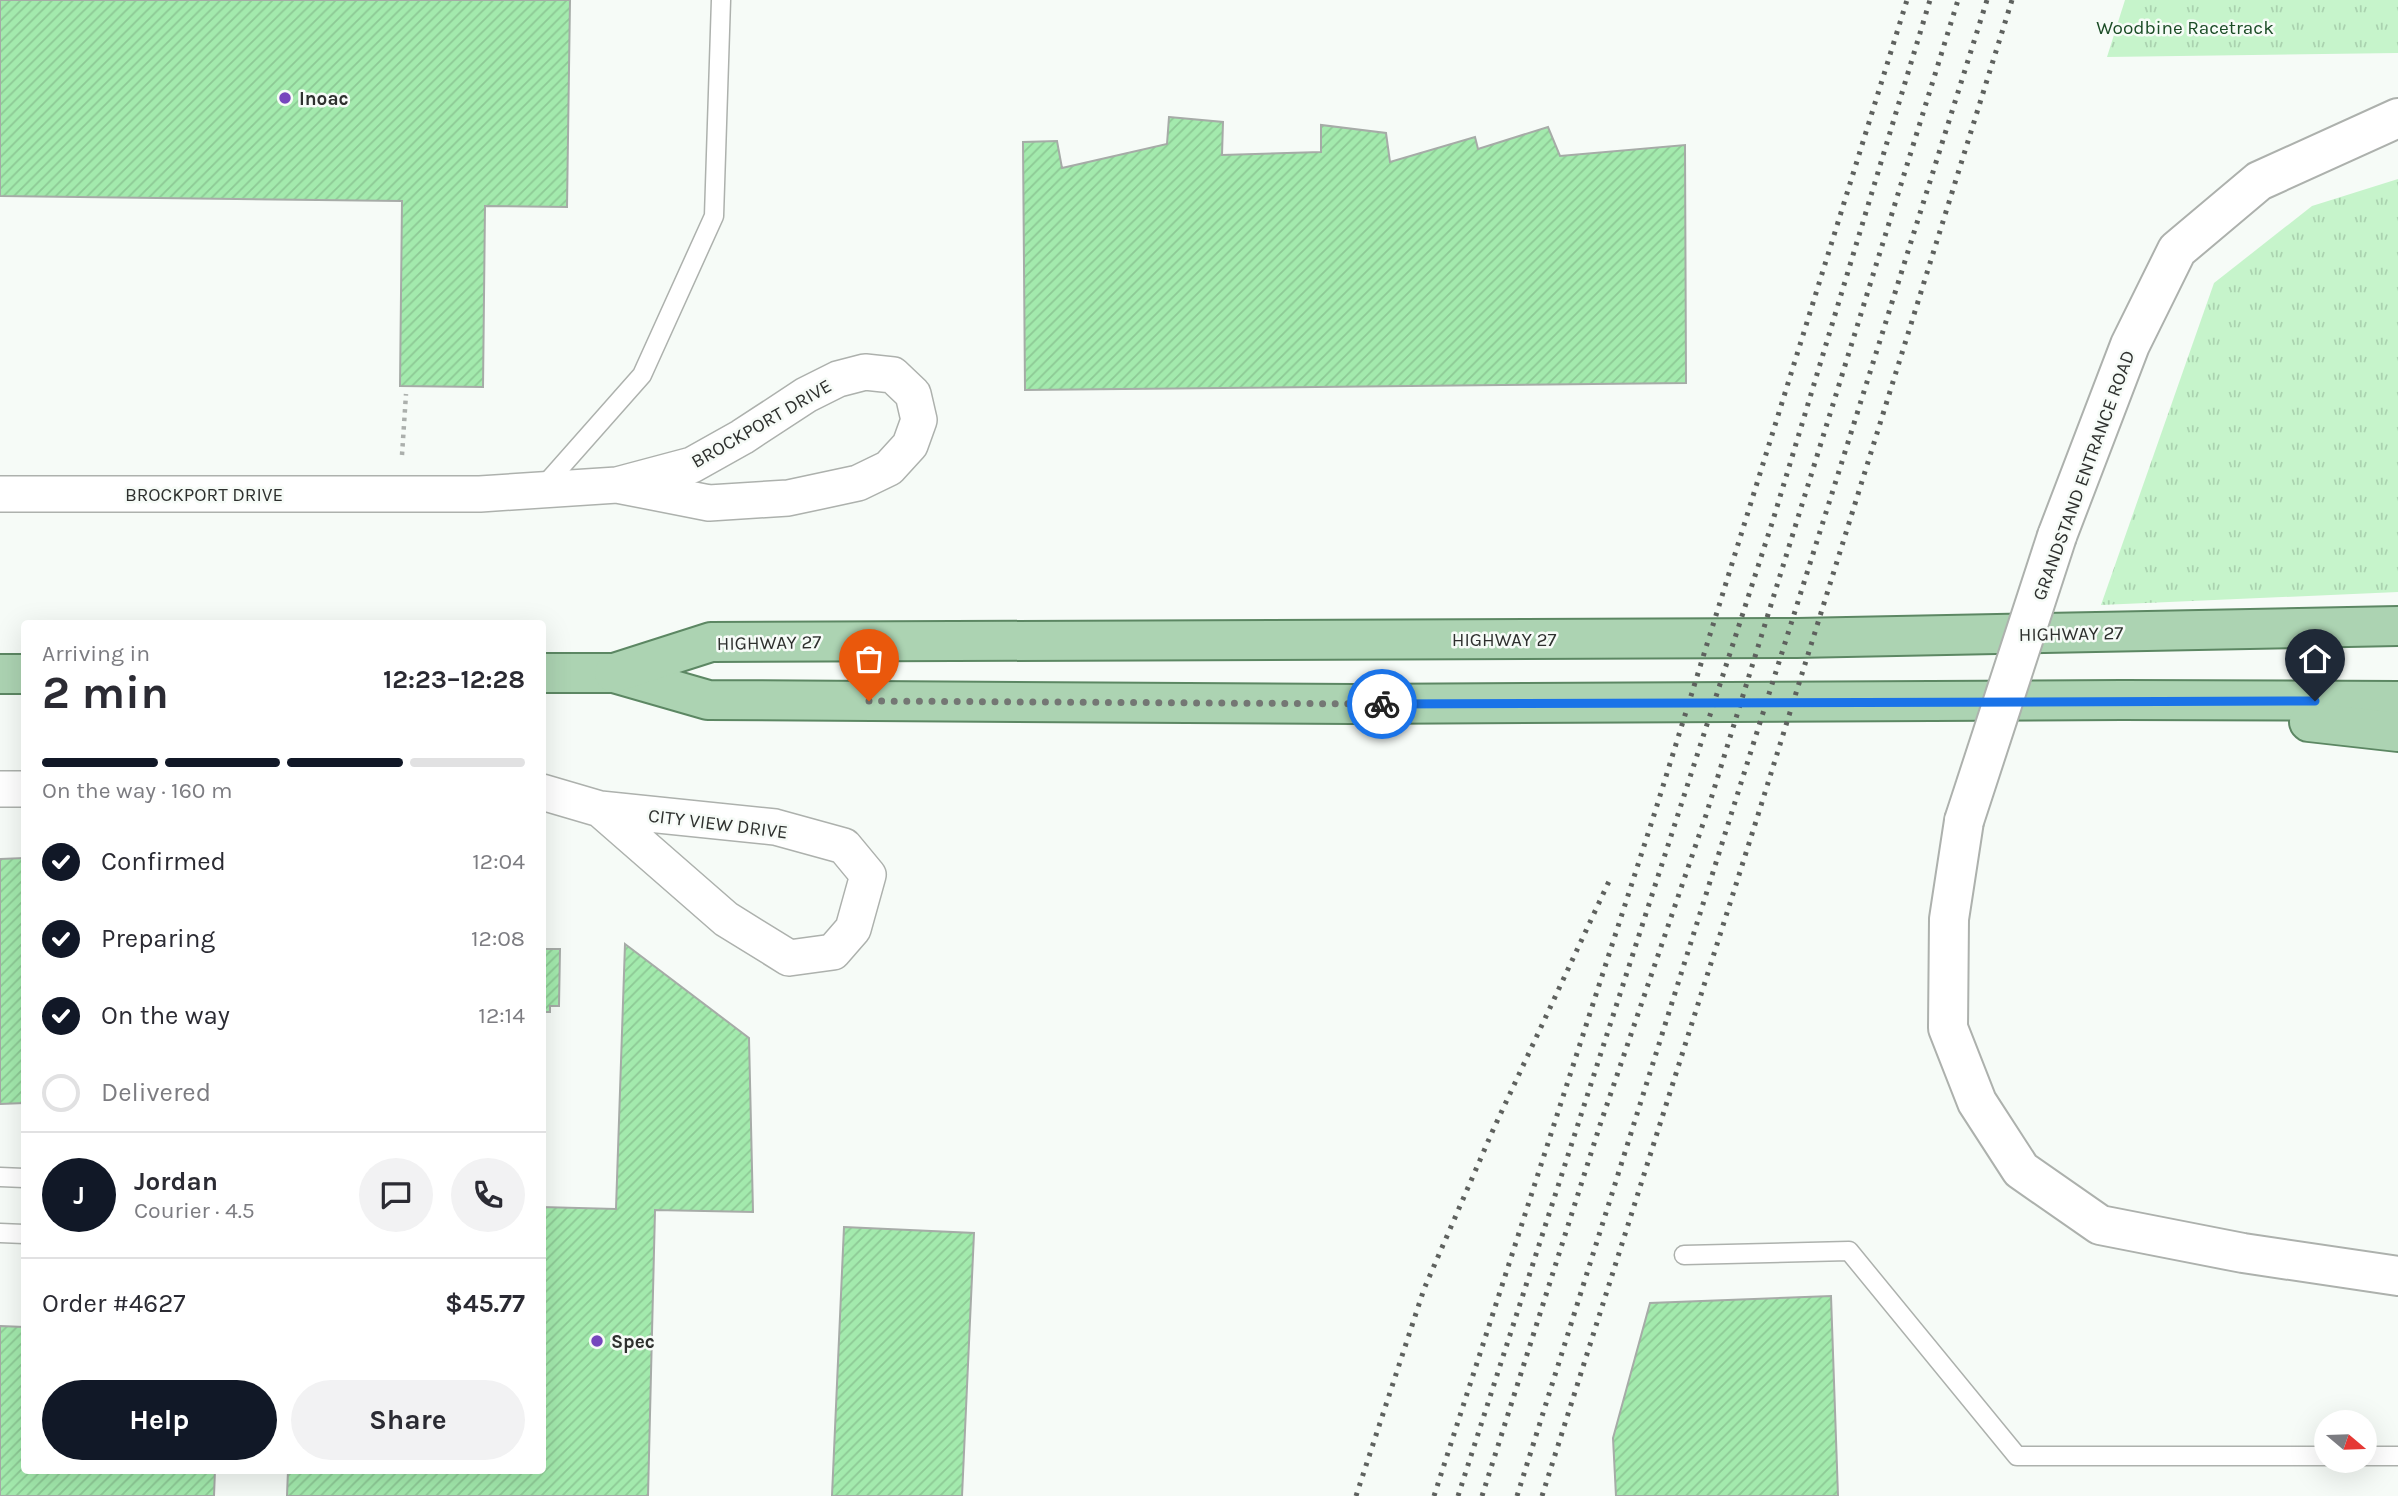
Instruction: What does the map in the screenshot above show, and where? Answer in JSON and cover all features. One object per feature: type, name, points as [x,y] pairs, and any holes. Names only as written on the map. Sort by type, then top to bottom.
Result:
[{"type":"main road","name":"HIGHWAY 27","points":[[614,673],[711,642],[1783,639],[2398,626]]},
{"type":"main road","name":"HIGHWAY 27","points":[[546,673],[614,673],[708,700],[1367,704],[2398,701]]},
{"type":"main road","points":[[0,674],[21,674]]},
{"type":"main road","points":[[2122,700],[2398,732]]},
{"type":"street","name":"GRANDSTAND ENTRANCE ROAD","points":[[2398,118],[2259,181],[2177,250],[2130,345],[2057,536],[1964,821],[1948,919],[1948,1028],[1977,1102],[2021,1170],[2100,1225],[2243,1253],[2398,1276]]},
{"type":"street","name":"BROCKPORT DRIVE","points":[[0,494],[480,494],[617,485],[692,465],[838,379],[865,372],[893,375],[913,394],[919,420],[910,445],[889,468],[858,483],[788,498],[709,503],[617,485]]},
{"type":"street","points":[[0,789],[21,789]]},
{"type":"street","name":"CITY VIEW DRIVE","points":[[546,793],[600,809],[775,827],[844,846],[868,875],[853,929],[833,952],[789,958],[726,919],[600,809]]},
{"type":"lane","points":[[541,490],[642,374],[714,216],[720,0]]},
{"type":"lane","points":[[0,1177],[21,1178]]},
{"type":"lane","points":[[0,1233],[21,1234]]},
{"type":"lane","points":[[1684,1255],[1849,1251],[2017,1456],[2314,1456]]},
{"type":"lane","points":[[2377,1456],[2398,1456]]},
{"type":"path","points":[[402,455],[406,394]]},
{"type":"green space","name":"Woodbine Racetrack","points":[[2125,0],[2398,0],[2398,53],[2107,57]]},
{"type":"green space","points":[[2398,179],[2398,592],[2101,605],[2214,283],[2312,206]]},
{"type":"building","name":"Inoac","points":[[0,0],[570,0],[567,207],[485,206],[483,387],[400,386],[402,201],[0,196]]},
{"type":"building","points":[[1169,117],[1223,122],[1222,155],[1321,152],[1321,125],[1386,133],[1390,162],[1475,137],[1478,149],[1548,127],[1560,156],[1685,145],[1686,383],[1025,390],[1023,142],[1057,141],[1062,168],[1167,144]]},
{"type":"building","points":[[21,858],[21,1103],[0,1104],[0,859]]},
{"type":"building","name":"Spec","points":[[625,944],[749,1038],[753,1212],[655,1210],[648,1496],[287,1496],[288,1474],[546,1474],[546,1207],[616,1209]]},
{"type":"building","points":[[546,949],[560,949],[559,1006],[550,1006],[550,1012],[546,1012]]},
{"type":"building","points":[[844,1227],[974,1233],[962,1496],[832,1496]]},
{"type":"building","points":[[1831,1296],[1838,1496],[1616,1496],[1613,1438],[1650,1303]]},
{"type":"building","points":[[0,1326],[21,1327],[21,1474],[215,1474],[214,1496],[0,1496]]},
{"type":"railway","points":[[1434,1496],[1654,815],[1907,0]]},
{"type":"railway","points":[[1458,1496],[1773,520],[1930,0]]},
{"type":"railway","points":[[1482,1496],[1600,1125],[1706,815],[1958,0]]},
{"type":"railway","points":[[1517,1496],[1987,0]]},
{"type":"railway","points":[[1542,1496],[2012,0]]},
{"type":"railway","points":[[1356,1496],[1424,1289],[1493,1130],[1611,877]]},
{"type":"way so far","points":[[869,701],[1382,704]]},
{"type":"place","name":"Inoac","points":[[285,98]]},
{"type":"place","name":"Spec","points":[[597,1341]]},
{"type":"route","points":[[1382,704],[2315,701]]}]
